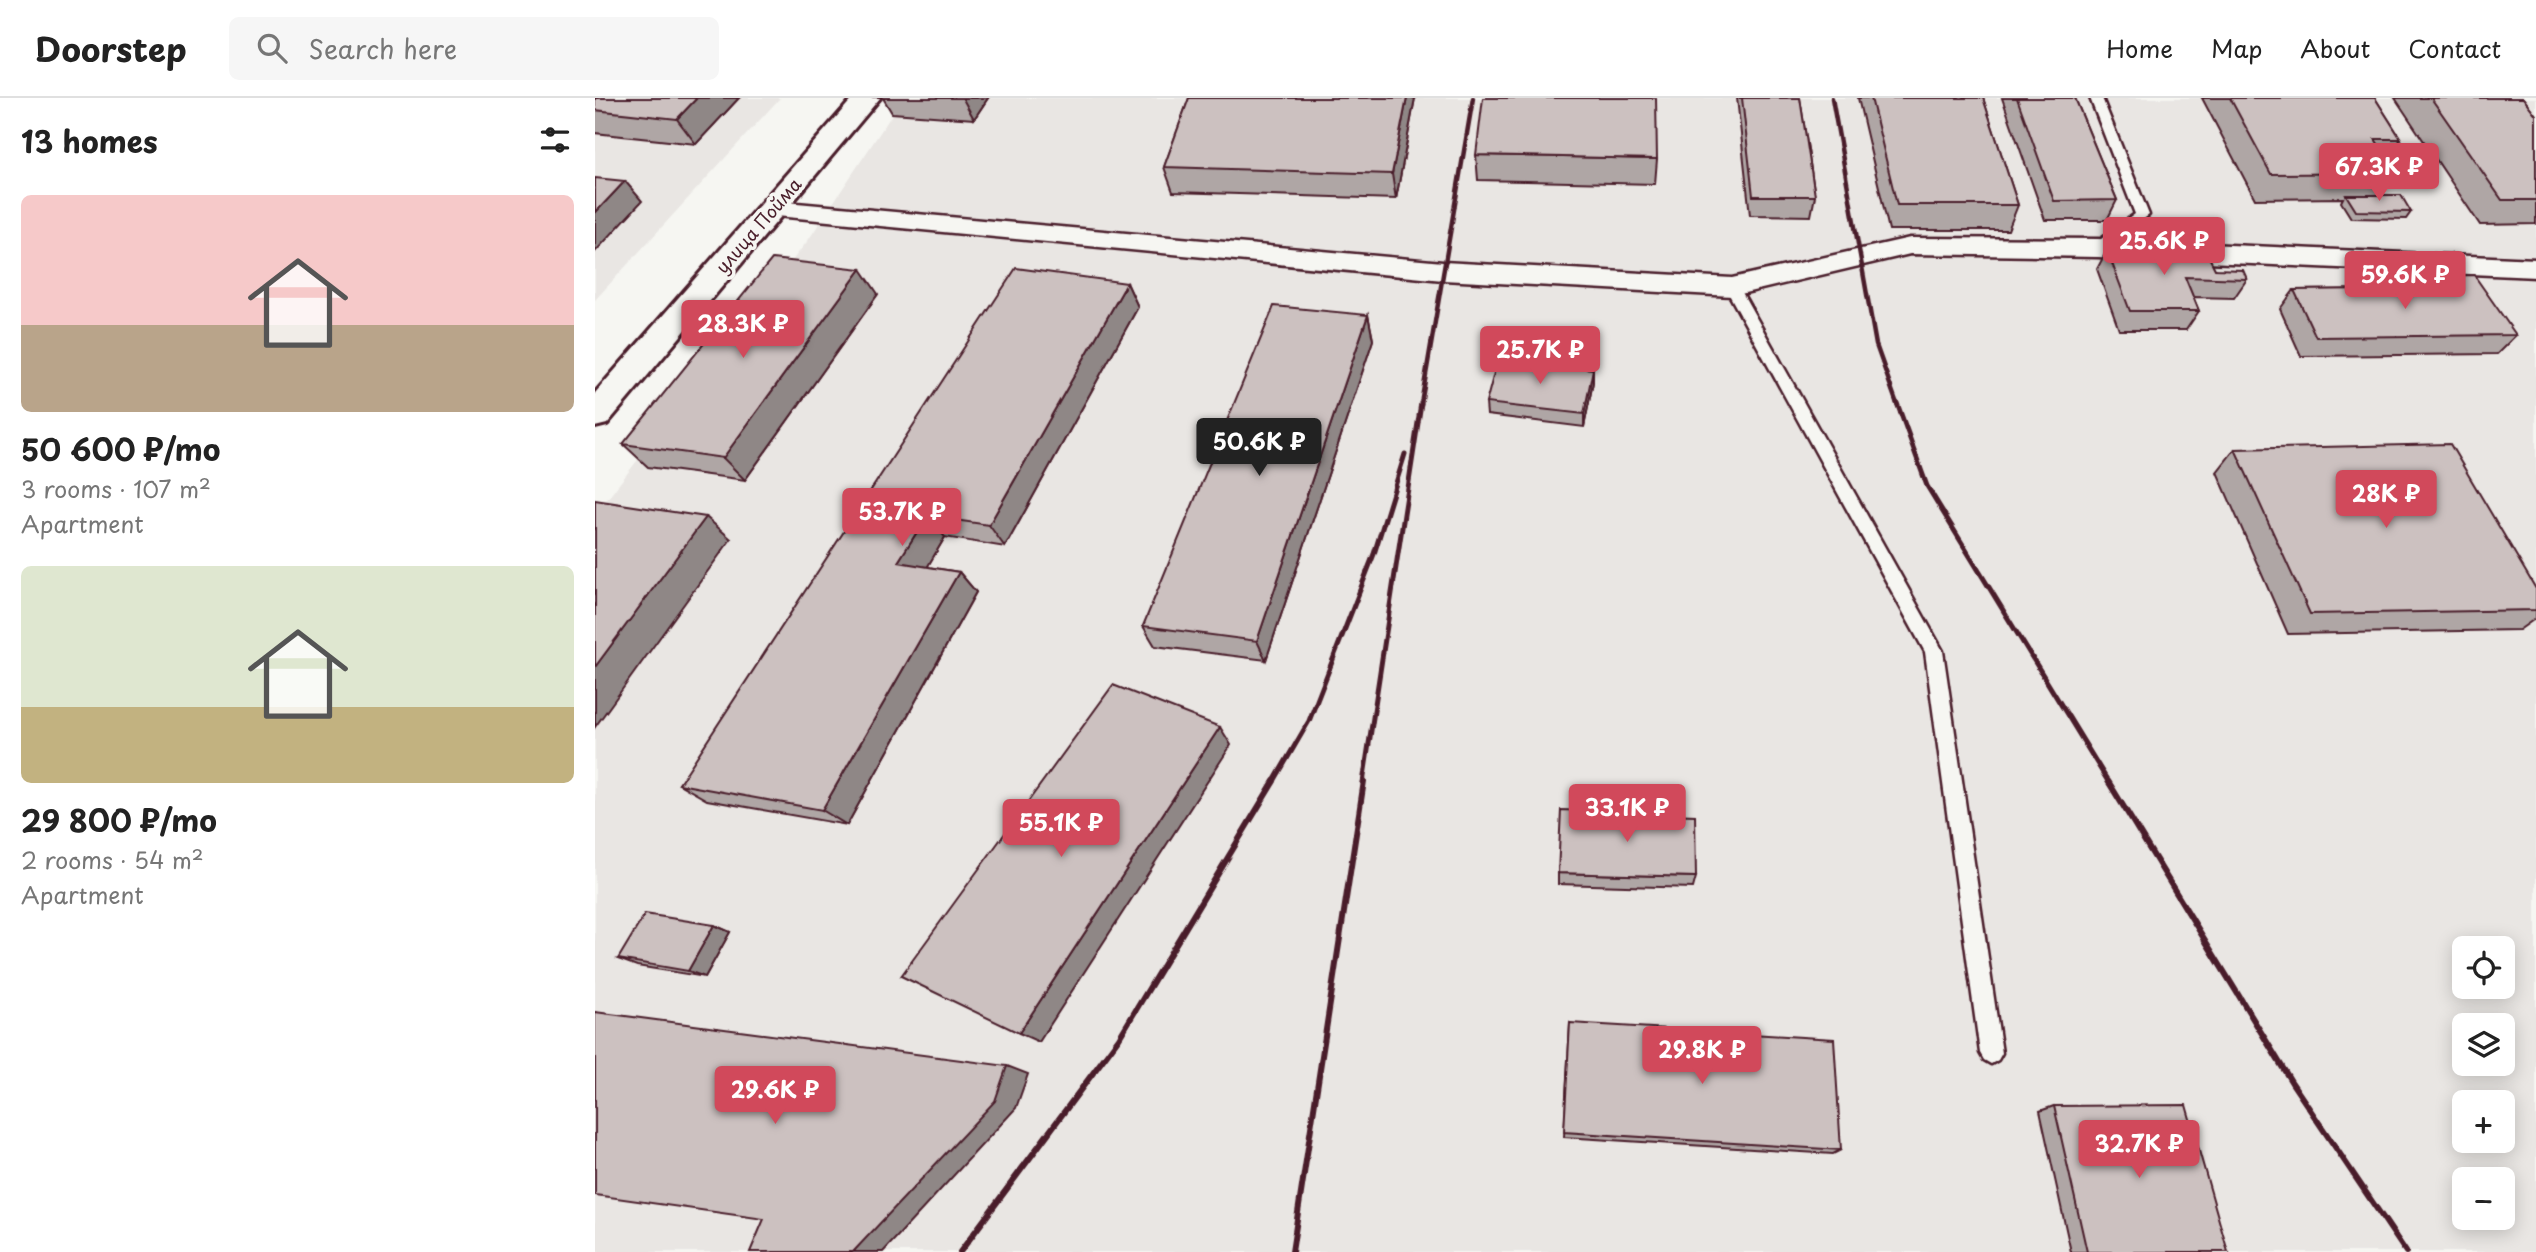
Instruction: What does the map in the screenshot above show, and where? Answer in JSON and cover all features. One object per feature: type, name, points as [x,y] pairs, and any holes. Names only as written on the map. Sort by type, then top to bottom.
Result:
[{"type":"main road","name":"улица Пойма","points":[[595,415],[775,209],[867,98]]},
{"type":"street","points":[[775,209],[1443,271],[1732,287],[1910,246],[2098,248],[2536,268]]},
{"type":"lane","points":[[2096,98],[2142,215],[2098,248]]},
{"type":"lane","points":[[1732,287],[1934,650],[1991,1053]]},
{"type":"shaded area","points":[[595,98],[780,98],[595,300]]},
{"type":"shaded area","points":[[903,98],[2536,98],[2536,1252],[595,1252],[595,515],[809,239]]},
{"type":"building","points":[[595,98],[697,98],[677,119],[595,110]]},
{"type":"building","points":[[1189,98],[1407,98],[1392,174],[1164,167]]},
{"type":"building","points":[[1483,98],[1656,98],[1657,159],[1476,155]]},
{"type":"building","points":[[1742,98],[1800,98],[1815,196],[1753,196]]},
{"type":"building","points":[[1871,98],[1983,98],[2018,205],[1897,205]]},
{"type":"building","points":[[2017,98],[2075,98],[2117,200],[2054,201]]},
{"type":"building","points":[[2230,98],[2375,98],[2401,139],[2375,139],[2397,173],[2271,174]]},
{"type":"building","points":[[2431,98],[2523,98],[2536,115],[2536,200],[2502,200]]},
{"type":"building","points":[[595,178],[625,181],[595,213]]},
{"type":"building","points":[[2346,195],[2401,195],[2411,212],[2356,211]]},
{"type":"building","points":[[2205,249],[2215,269],[2243,270],[2247,279],[2185,277],[2199,311],[2130,311],[2107,250]]},
{"type":"building","points":[[772,259],[861,269],[723,458],[623,444]]},
{"type":"building","points":[[1016,268],[1127,283],[989,525],[927,516],[898,562],[959,572],[822,810],[679,784]]},
{"type":"building","points":[[2474,275],[2516,335],[2316,337],[2294,290],[2446,288],[2438,276]]},
{"type":"building","points":[[1274,306],[1368,315],[1257,641],[1143,626]]},
{"type":"building","points":[[1498,358],[1593,369],[1584,414],[1486,403]]},
{"type":"building","points":[[2450,444],[2536,589],[2536,610],[2310,614],[2235,449]]},
{"type":"building","points":[[595,500],[706,517],[595,667]]},
{"type":"building","points":[[1113,685],[1220,727],[1019,1033],[901,976]]},
{"type":"building","points":[[1561,810],[1695,815],[1696,877],[1558,873]]},
{"type":"building","points":[[645,914],[714,925],[688,971],[618,959]]},
{"type":"building","points":[[595,1012],[1007,1066],[995,1101],[853,1252],[750,1252],[764,1219],[595,1195]]},
{"type":"building","points":[[1570,1023],[1834,1039],[1841,1150],[1564,1132]]},
{"type":"building","points":[[2186,1105],[2228,1252],[2087,1252],[2054,1106]]},
{"type":"railway","points":[[1421,404],[1473,98]]},
{"type":"railway","points":[[1832,98],[1876,345],[1897,404]]},
{"type":"railway","points":[[1363,783],[1421,403]]},
{"type":"railway","points":[[1897,403],[1927,486],[2109,783]]},
{"type":"railway","points":[[1273,783],[1309,721],[1374,554],[1405,454]]},
{"type":"railway","points":[[960,1252],[1119,1038],[1274,781]]},
{"type":"railway","points":[[1292,1252],[1364,781]]},
{"type":"railway","points":[[2108,781],[2292,1083],[2406,1252]]}]
